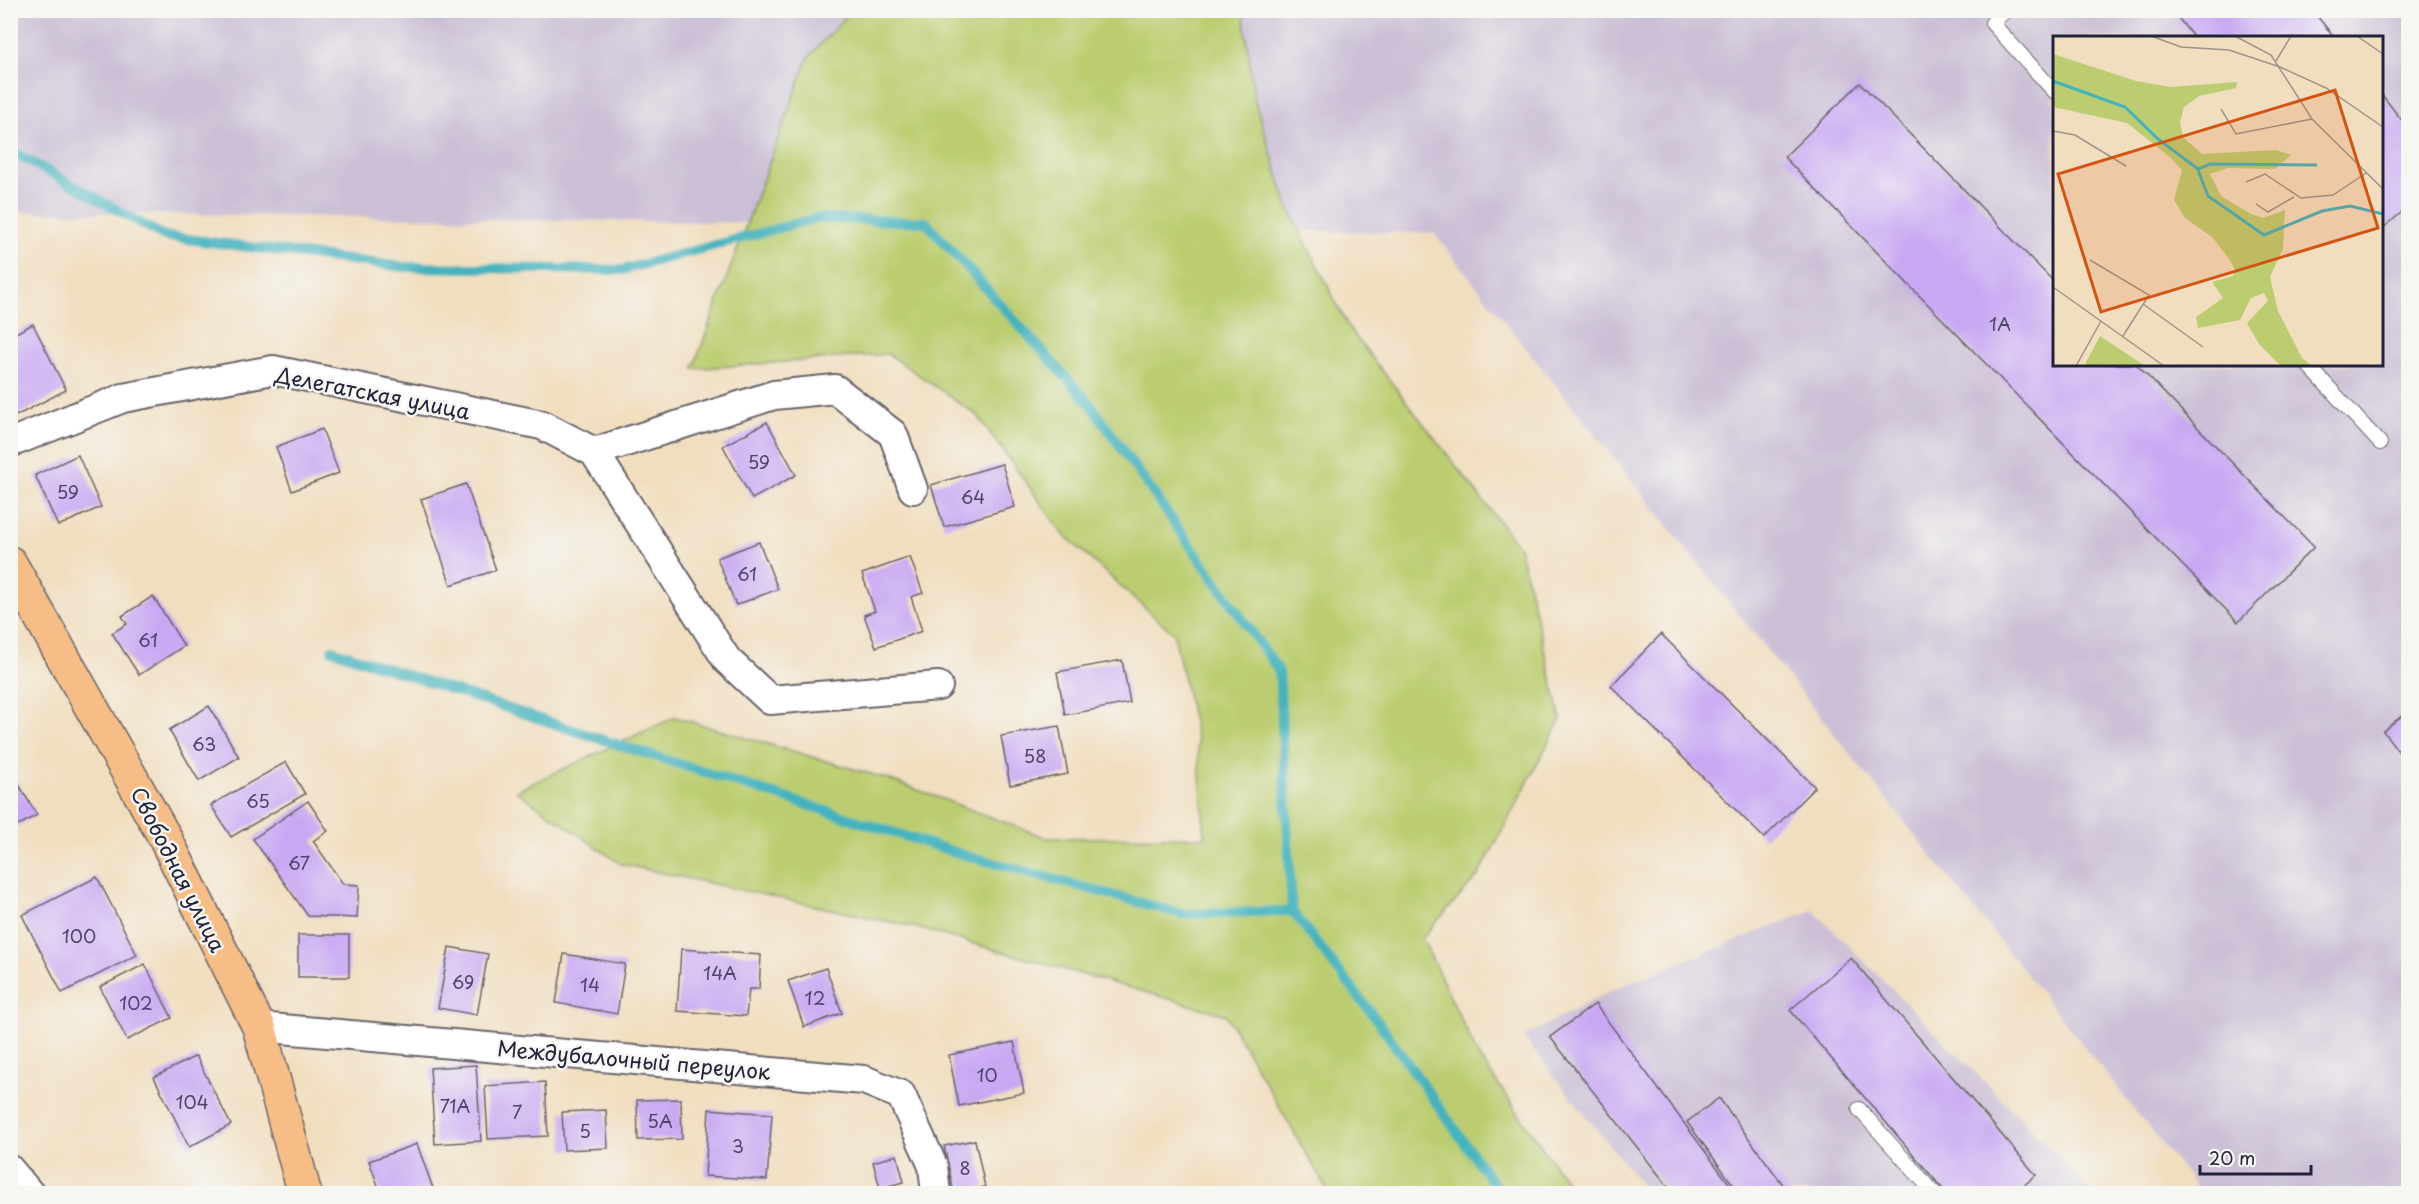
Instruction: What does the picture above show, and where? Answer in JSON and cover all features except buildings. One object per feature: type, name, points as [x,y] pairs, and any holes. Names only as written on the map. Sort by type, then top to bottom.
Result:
[{"type":"main road","name":"Свободная улица","points":[[10,563],[164,836],[259,1027],[305,1194]]},
{"type":"street","name":"Делегатская улица","points":[[10,443],[123,398],[273,370],[542,425],[594,452],[727,660],[770,700],[938,686]]},
{"type":"street","points":[[594,452],[774,395],[835,389],[893,434],[913,489]]},
{"type":"street","name":"Междубалочный переулок","points":[[259,1027],[864,1080],[901,1095],[933,1166],[936,1194]]},
{"type":"street","points":[[10,1170],[30,1194]]},
{"type":"lane","points":[[2006,10],[1992,23],[2053,89]]},
{"type":"lane","points":[[2309,366],[2380,443]]},
{"type":"lane","points":[[1859,1109],[1935,1194]]},
{"type":"shaded area","points":[[11,11],[2408,11],[2408,1193],[2201,1193],[1434,233],[11,212]]},
{"type":"shaded area","points":[[1813,910],[2064,1162],[2091,1193],[1648,1193],[1523,1037],[1614,989]]},
{"type":"green space","points":[[852,10],[1243,11],[1255,102],[1288,207],[1349,328],[1519,547],[1561,719],[1478,876],[1422,938],[1479,1057],[1574,1193],[1329,1193],[1226,1015],[914,927],[621,864],[516,791],[675,717],[888,779],[1047,838],[1205,837],[1197,740],[1174,634],[1063,534],[978,416],[888,354],[693,369],[808,58]]},
{"type":"waterway","points":[[10,150],[164,236],[403,267],[622,270],[817,218],[926,222],[1091,405],[1279,671],[1292,911]]},
{"type":"waterway","points":[[332,650],[591,736],[961,854],[1182,914],[1292,911],[1379,1023],[1501,1194]]}]
